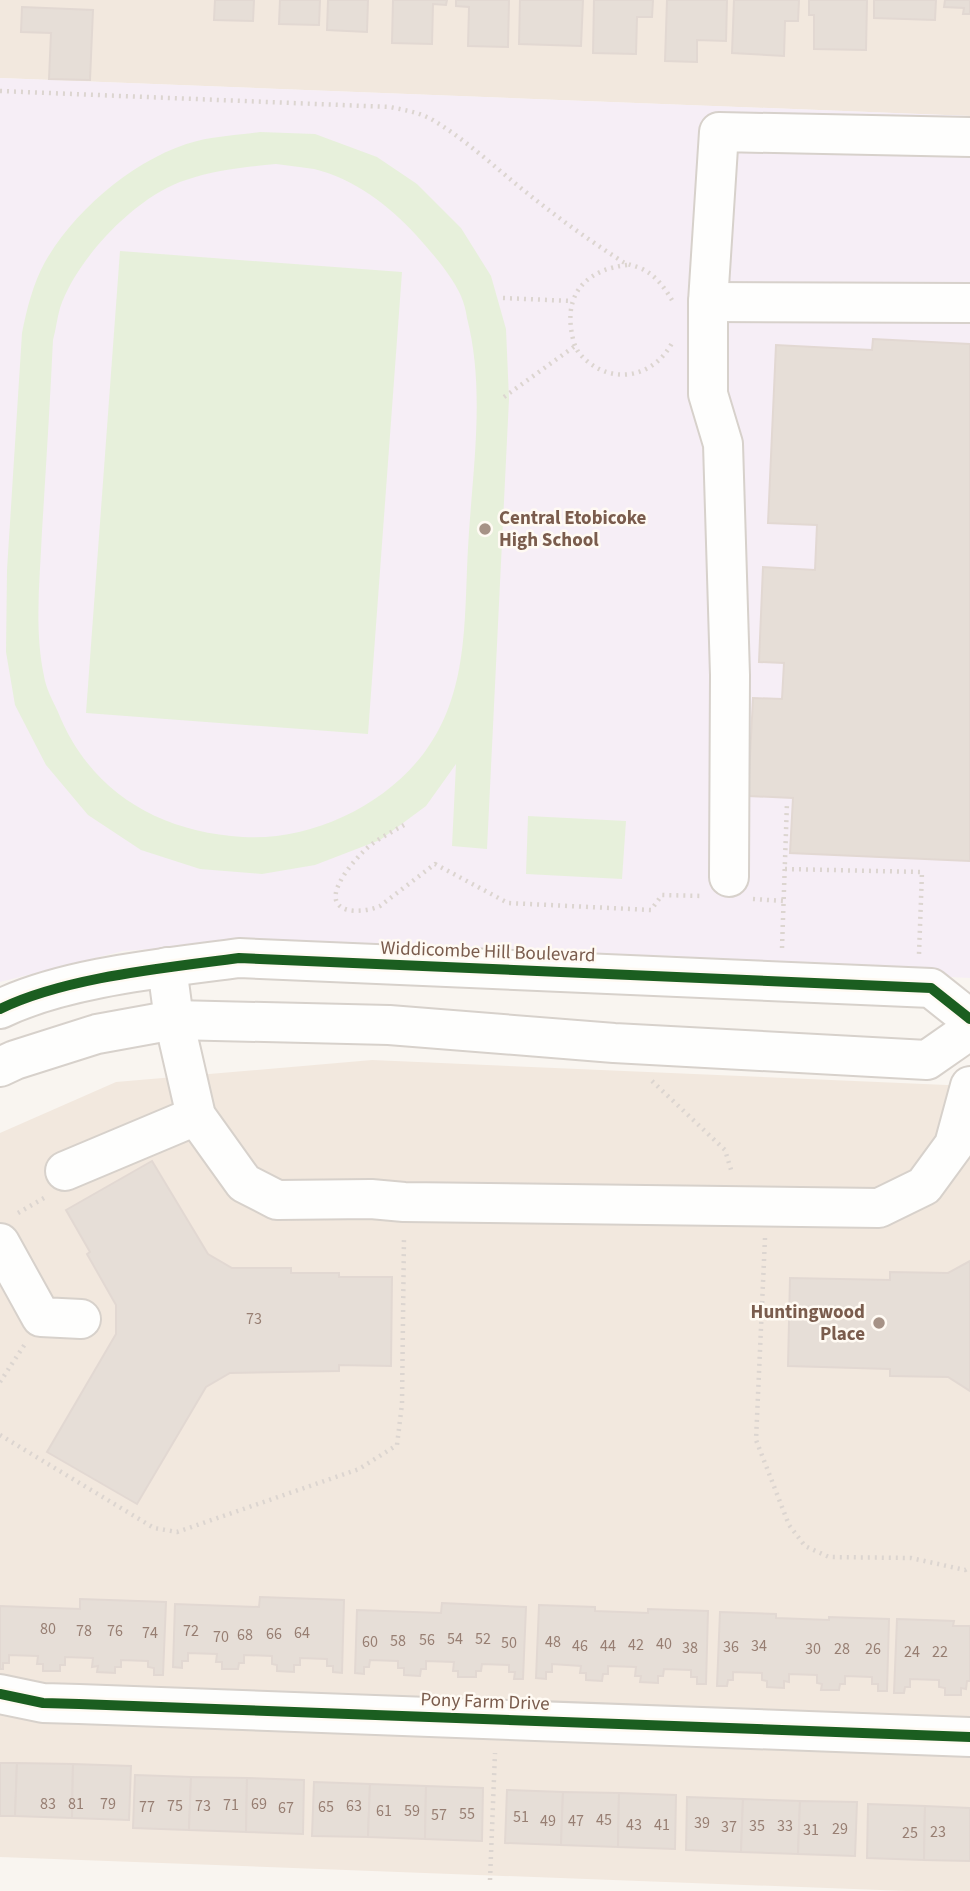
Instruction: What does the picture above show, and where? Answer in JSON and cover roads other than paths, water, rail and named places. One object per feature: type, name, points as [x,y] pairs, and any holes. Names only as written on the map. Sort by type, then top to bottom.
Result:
[{"type":"street","points":[[729,891],[730,675],[723,443],[708,394],[698,313],[719,132],[970,137]]},
{"type":"street","points":[[698,313],[970,303]]},
{"type":"street","name":"Widdicombe Hill Boulevard","points":[[0,1009],[71,986],[167,967],[239,958],[931,988],[970,1019]]},
{"type":"street","points":[[167,967],[174,1020],[196,1116],[244,1182],[277,1200],[371,1199],[404,1202],[879,1208],[924,1186],[954,1145],[970,1086]]},
{"type":"street","points":[[0,1068],[15,1060],[97,1034],[174,1020],[389,1025],[614,1044],[928,1060],[970,1030]]},
{"type":"street","points":[[56,1183],[196,1116]]},
{"type":"street","points":[[6,1230],[41,1317],[81,1319]]},
{"type":"street","name":"Pony Farm Drive","points":[[0,1694],[43,1703],[970,1737]]},
{"type":"place","name":"Central Etobicoke High School","points":[[485,529]]},
{"type":"place","name":"Huntingwood Place","points":[[879,1323]]}]
